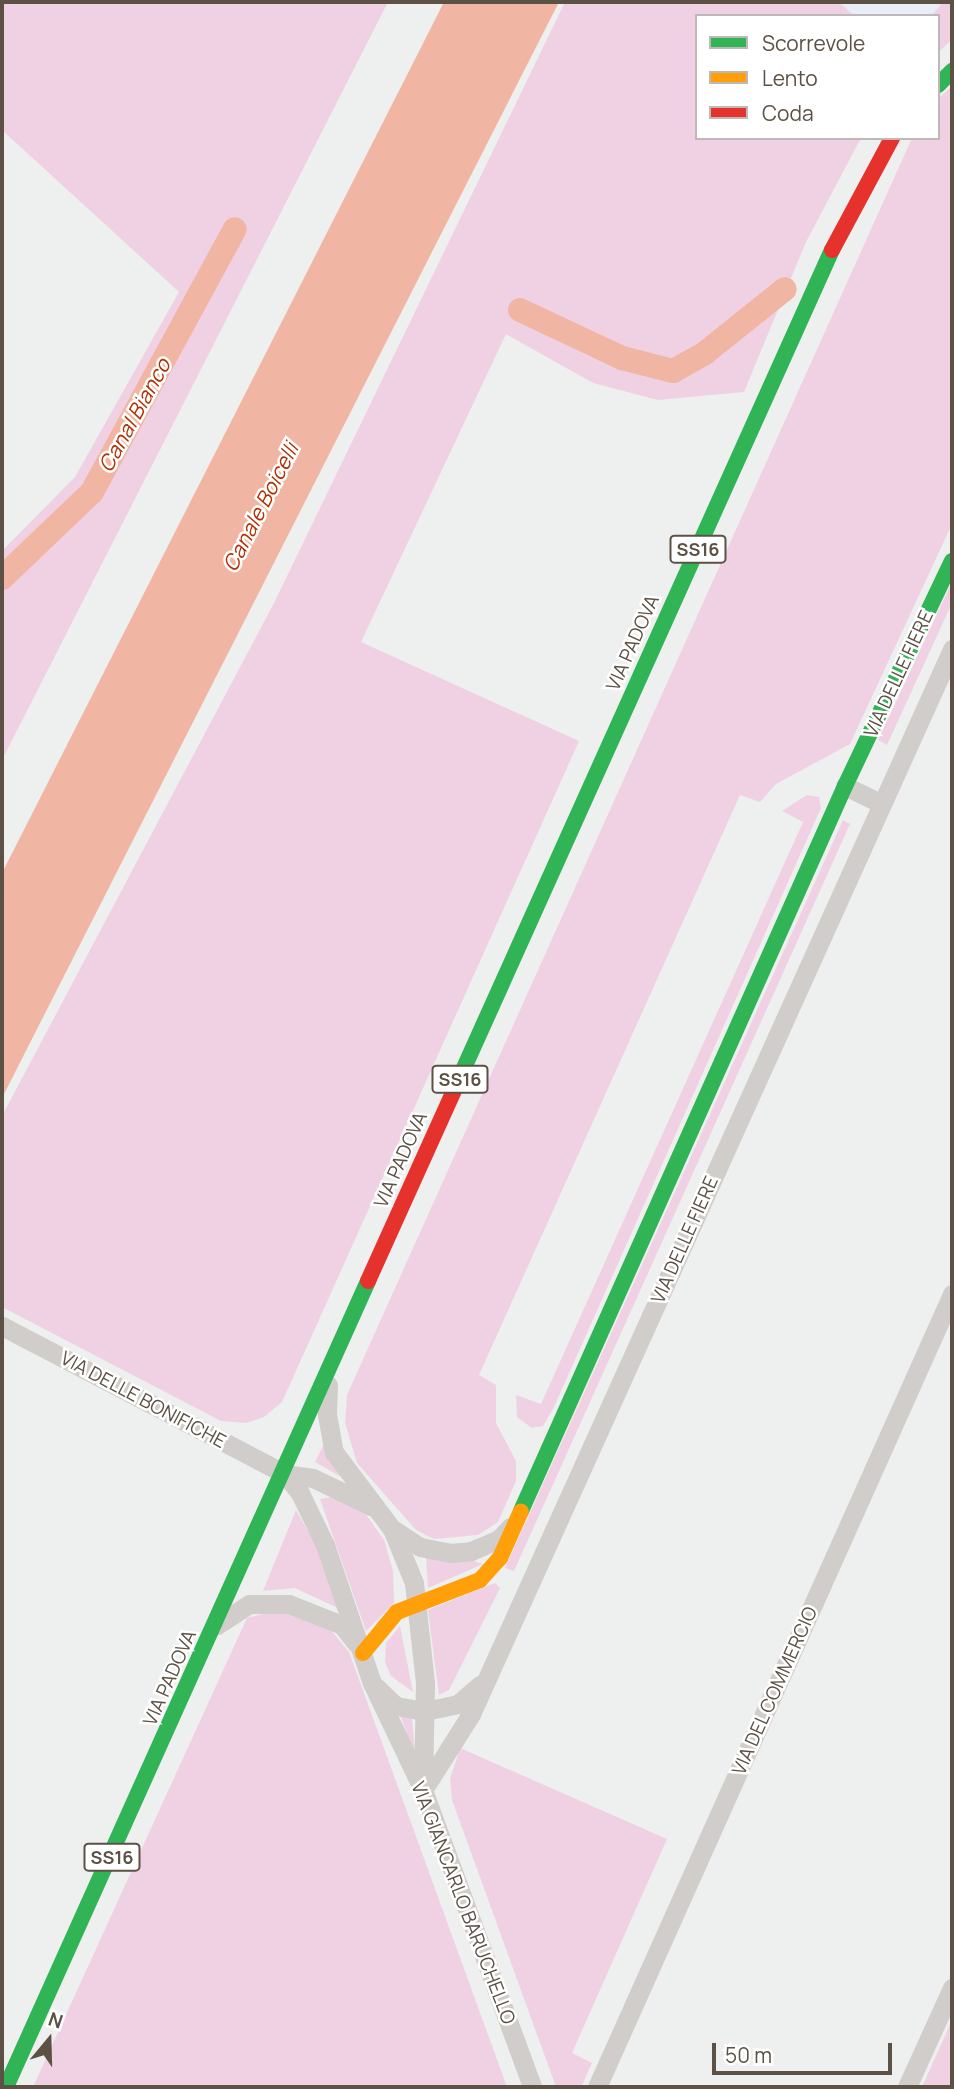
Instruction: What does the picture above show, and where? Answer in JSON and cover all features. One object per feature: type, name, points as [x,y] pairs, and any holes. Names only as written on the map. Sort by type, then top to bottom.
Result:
[{"type":"main road","name":"VIA PADOVA","points":[[6,2087],[217,1626],[844,223],[891,140]]},
{"type":"main road","name":"VIA DELLE FIERE","points":[[363,1653],[397,1612],[417,1607],[480,1580],[500,1558],[845,786],[952,561]]},
{"type":"street","name":"VIA DELLE FIERE","points":[[423,1790],[471,1714],[952,649]]},
{"type":"street","points":[[845,786],[882,804]]},
{"type":"street","name":"VIA DEL COMMERCIO","points":[[597,2087],[952,1294]]},
{"type":"street","name":"VIA DELLE BONIFICHE","points":[[2,1326],[285,1474],[313,1478],[374,1508]]},
{"type":"street","points":[[328,1377],[327,1414],[334,1451],[392,1529],[406,1558],[417,1607],[425,1711],[423,1790]]},
{"type":"street","name":"VIA GIANCARLO BARUCHELLO","points":[[285,1474],[316,1525],[372,1683],[423,1790],[532,2087]]},
{"type":"street","name":"VIA DELLE FIERE","points":[[392,1529],[420,1547],[461,1552],[499,1539],[518,1518]]},
{"type":"street","name":"VIA GIANCARLO BARUCHELLO","points":[[217,1626],[249,1604],[289,1604],[342,1625],[363,1653]]},
{"type":"street","name":"VIA DELLE FIERE","points":[[425,1711],[458,1704],[488,1677]]},
{"type":"street","points":[[372,1683],[387,1701],[425,1711]]},
{"type":"street","points":[[907,2087],[952,1988]]},
{"type":"shaded area","points":[[2,2],[388,2],[2,760],[2,551],[75,477],[179,292],[2,130]]},
{"type":"shaded area","points":[[565,2],[839,2],[852,14],[695,14],[695,140],[860,140],[806,242],[744,392],[658,400],[593,383],[506,334],[361,642],[579,741],[282,1402],[264,1417],[246,1423],[221,1421],[2,1307],[2,1116],[274,603]]},
{"type":"shaded area","points":[[839,2],[943,2],[933,14],[852,14]]},
{"type":"shaded area","points":[[943,2],[952,2],[952,39],[940,51],[940,14],[933,14]]},
{"type":"shaded area","points":[[952,86],[952,524],[850,744],[776,784],[760,802],[740,795],[479,1375],[496,1385],[496,1423],[516,1461],[516,1481],[498,1522],[478,1535],[434,1539],[416,1530],[357,1463],[345,1423],[347,1395],[911,140],[940,140],[940,97]]},
{"type":"shaded area","points":[[952,582],[952,603],[887,745],[878,740]]},
{"type":"shaded area","points":[[807,795],[819,797],[821,808],[554,1407],[543,1426],[532,1428],[517,1417],[516,1395],[541,1404],[803,822],[782,811]]},
{"type":"shaded area","points":[[843,820],[850,824],[514,1571],[505,1568]]},
{"type":"shaded area","points":[[324,1444],[345,1479],[315,1462]]},
{"type":"shaded area","points":[[337,1496],[362,1509],[384,1540],[393,1571],[394,1603],[366,1631],[320,1499]]},
{"type":"shaded area","points":[[296,1510],[315,1544],[342,1610],[295,1588],[263,1591]]},
{"type":"shaded area","points":[[426,1557],[467,1559],[483,1564],[428,1588]]},
{"type":"shaded area","points":[[495,1583],[500,1588],[449,1690],[439,1695],[428,1610]]},
{"type":"shaded area","points":[[278,1610],[324,1622],[349,1652],[507,2087],[33,2087],[247,1618]]},
{"type":"shaded area","points":[[400,1626],[413,1692],[391,1676],[385,1662],[386,1643]]},
{"type":"shaded area","points":[[400,1715],[412,1719],[416,1759]]},
{"type":"shaded area","points":[[460,1748],[667,1839],[572,2053],[592,2063],[581,2087],[556,2087],[452,1800],[450,1779]]},
{"type":"shaded area","points":[[952,2020],[952,2087],[922,2087]]},
{"type":"water","name":"Canale Boicelli","points":[[444,2],[559,2],[2,1098],[2,873]]},
{"type":"waterway","name":"Canal Bianco","points":[[2,578],[92,492],[235,229]]},
{"type":"waterway","name":"Canal Bianco","points":[[520,310],[622,358],[673,371],[705,353],[785,289]]},
{"type":"traffic: fast","points":[[940,83],[952,71]]},
{"type":"traffic: fast","points":[[459,1079],[832,250]]},
{"type":"traffic: fast","points":[[521,1511],[845,786],[952,561]]},
{"type":"traffic: fast","points":[[6,2087],[368,1281]]},
{"type":"traffic: slow","points":[[363,1653],[397,1612],[480,1580],[500,1558],[521,1511]]},
{"type":"traffic: jam","points":[[832,250],[891,140]]},
{"type":"traffic: jam","points":[[368,1281],[459,1079]]}]
